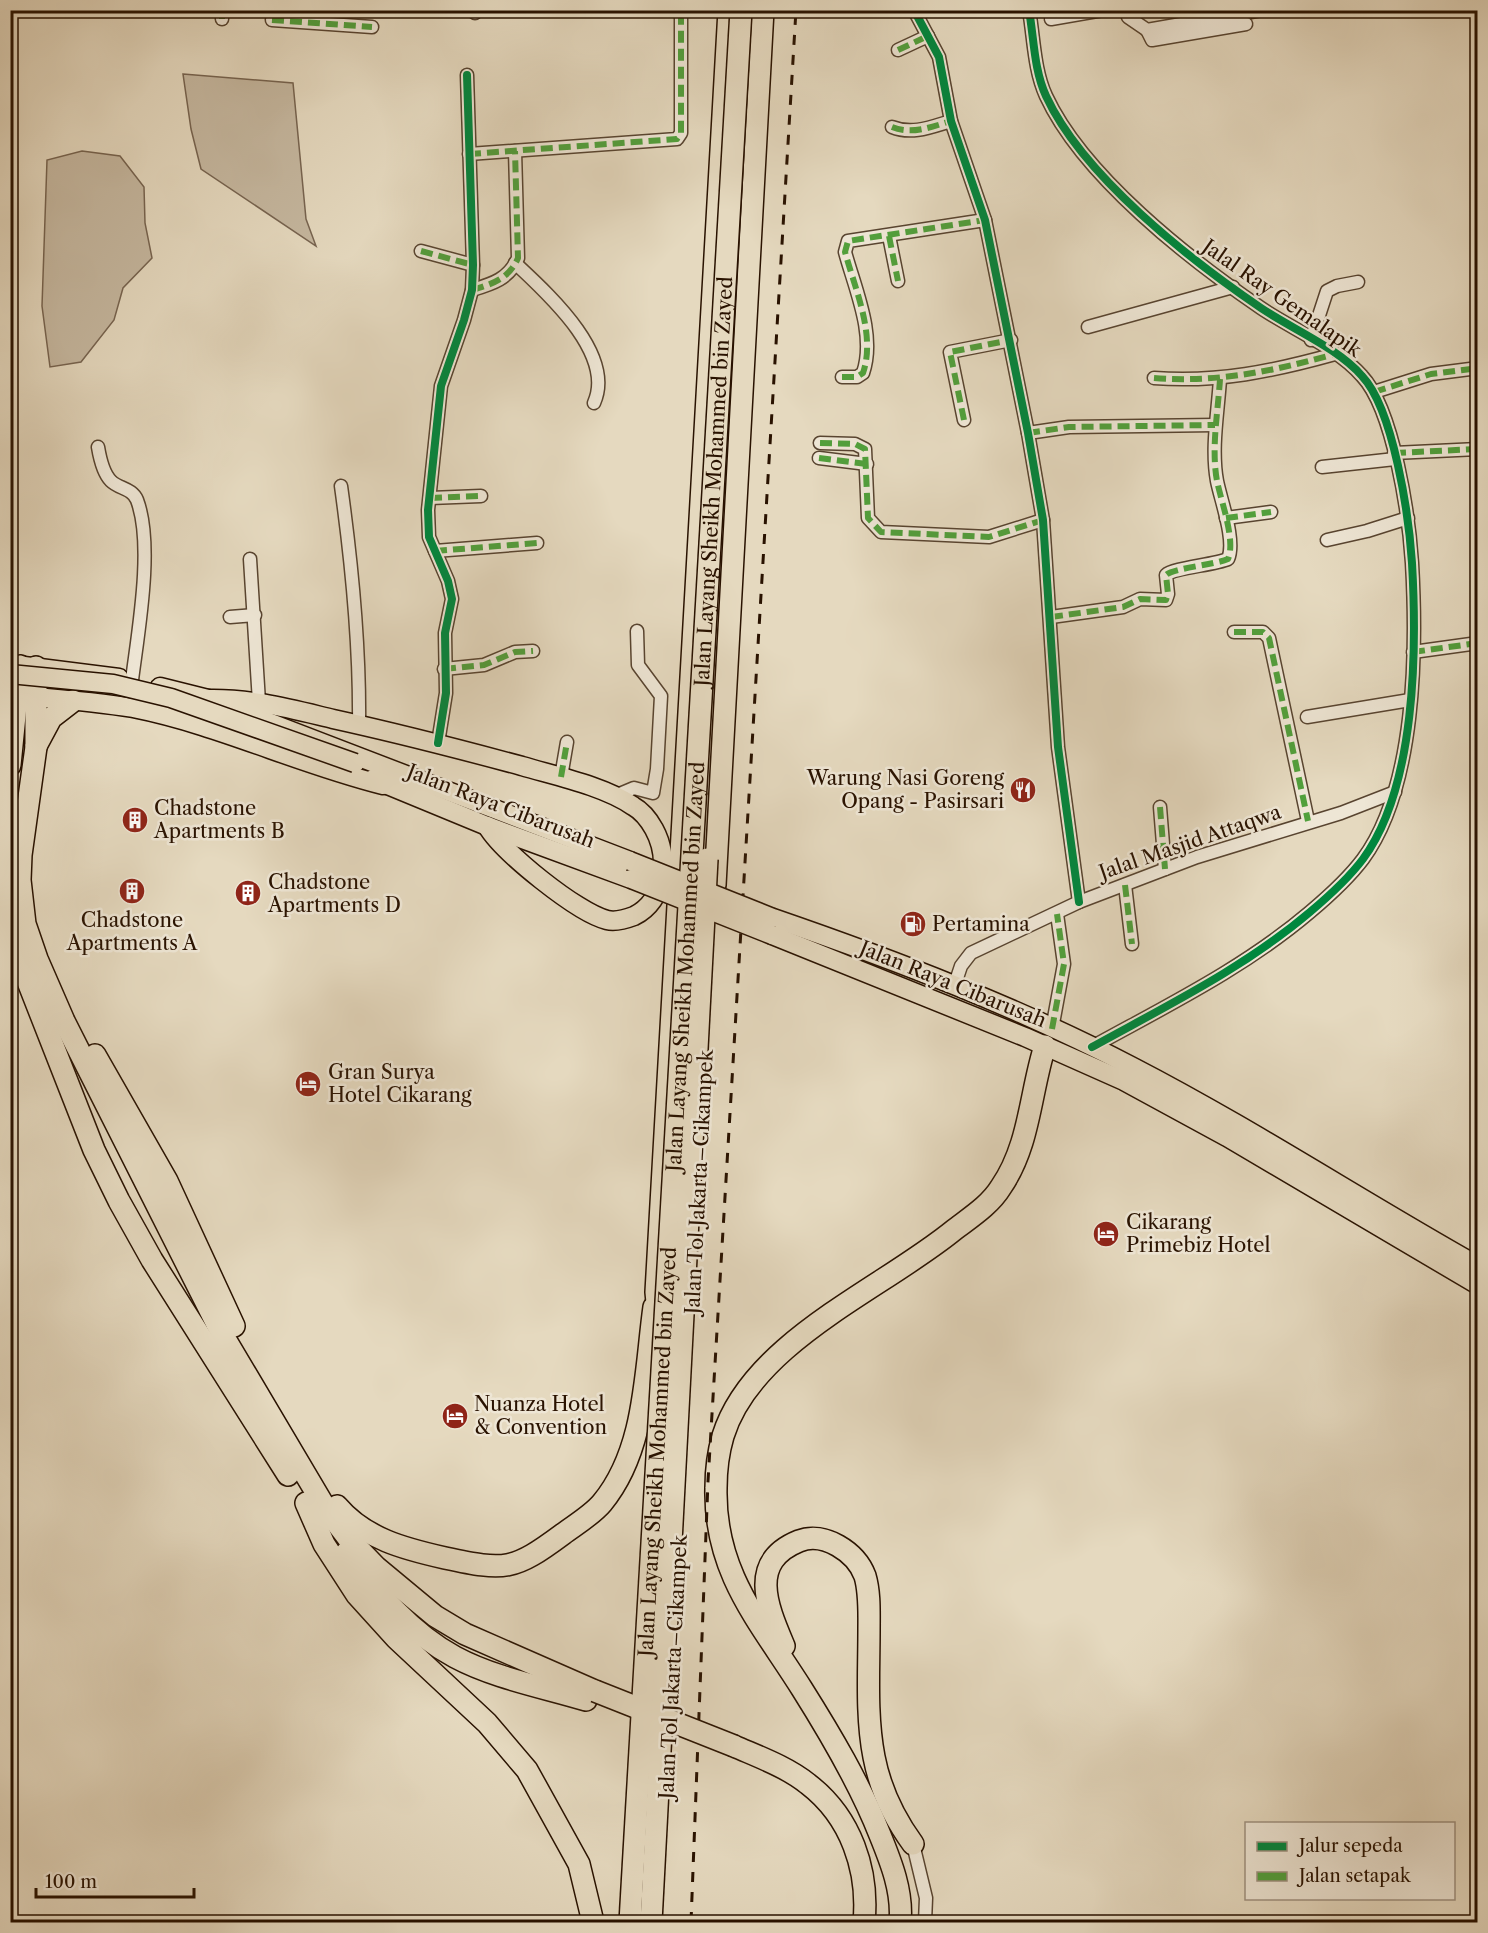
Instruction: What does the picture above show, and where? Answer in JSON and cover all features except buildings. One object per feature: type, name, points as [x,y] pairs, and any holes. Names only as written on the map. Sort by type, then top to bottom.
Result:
[{"type":"highway","name":"Jalan Tol Jakarta–Cikampek","points":[[629,1923],[660,1333],[656,1292],[729,10]]},
{"type":"highway","name":"Jalan Layang Sheikh Mohammed bin Zayed","points":[[629,1923],[741,10]]},
{"type":"highway","name":"Jalan Layang Sheikh Mohammed bin Zayed","points":[[651,1923],[752,10]]},
{"type":"highway","name":"Jalan Tol Jakarta–Cikampek","points":[[660,1923],[763,10]]},
{"type":"highway","points":[[10,765],[17,680]]},
{"type":"highway","points":[[17,680],[36,747]]},
{"type":"highway","points":[[65,700],[51,718],[36,747],[20,880],[25,924],[55,1001],[222,1332],[306,1477],[348,1538],[408,1594],[455,1628],[594,1696],[800,1778],[835,1812],[860,1859],[866,1890],[864,1923]]},
{"type":"highway","points":[[10,936],[94,1150],[119,1201],[152,1260],[306,1503],[400,1616],[445,1650],[488,1670],[594,1696]]},
{"type":"highway","points":[[55,1001],[87,1042],[167,1181],[258,1375],[309,1466],[347,1518],[364,1531],[384,1541],[408,1550],[451,1560],[507,1567],[532,1557],[600,1505],[617,1483],[636,1426],[644,1390],[656,1292]]},
{"type":"highway","points":[[900,1923],[900,1899],[895,1874],[867,1803],[803,1690],[748,1609],[722,1549],[715,1516],[717,1467],[723,1436],[748,1387],[771,1360],[944,1239],[990,1202],[1001,1188],[1023,1145],[1035,1077],[1048,1037]]},
{"type":"highway","points":[[306,1503],[324,1544],[357,1595],[396,1638],[487,1722],[527,1770],[579,1864],[592,1923]]},
{"type":"highway","points":[[803,1690],[770,1613],[765,1581],[772,1563],[781,1551],[803,1539],[818,1539],[839,1546],[852,1556],[864,1574],[868,1598],[870,1718],[874,1758],[890,1806],[912,1844]]},
{"type":"highway","points":[[732,1750],[792,1784],[829,1821],[851,1869],[855,1887],[854,1923]]},
{"type":"main road","name":"Jalan Raya Cibarusah","points":[[17,680],[62,670],[132,680],[208,699],[388,777],[487,826],[631,879],[954,987],[1048,1037]]},
{"type":"main road","points":[[62,670],[55,675],[51,683],[52,692],[65,700]]},
{"type":"main road","name":"Jalan Raya Cibarusah","points":[[17,680],[65,700],[134,708],[216,731],[338,774],[388,777]]},
{"type":"main road","name":"Jalan Raya Cibarusah","points":[[17,680],[105,690],[190,711],[630,861],[773,926],[1048,1037],[1210,1109],[1478,1266]]},
{"type":"main road","points":[[208,699],[259,702],[438,743],[561,777],[615,796],[634,806],[647,818],[655,830],[661,848],[661,878],[655,900],[644,910],[622,920],[610,921],[581,908],[544,881],[493,837],[487,826]]},
{"type":"main road","name":"Jalan Raya Cibarusah","points":[[1089,1055],[1478,1285]]},
{"type":"street","points":[[470,153],[679,138],[681,133],[681,10]]},
{"type":"street","points":[[914,10],[939,57],[951,122],[985,220],[1011,340],[1043,520],[1058,747],[1079,902]]},
{"type":"street","name":"Jalal Ray Gemalapik","points":[[1029,10],[1035,54],[1044,93],[1060,124],[1122,196],[1162,233],[1233,286],[1335,354],[1363,376],[1374,392],[1394,456],[1407,518],[1413,572],[1413,652],[1410,700],[1395,792],[1381,829],[1363,859],[1337,888],[1296,924],[1232,971],[1089,1055]]},
{"type":"street","points":[[1051,19],[1066,13],[1103,10]]},
{"type":"street","points":[[1126,10],[1128,17],[1147,30],[1152,40],[1246,24]]},
{"type":"street","points":[[1147,30],[1262,10]]},
{"type":"street","points":[[272,20],[317,16],[372,27]]},
{"type":"street","points":[[898,50],[928,36]]},
{"type":"street","points":[[438,743],[446,693],[445,633],[452,599],[448,581],[427,526],[441,386],[458,340],[472,290],[470,153],[466,75]]},
{"type":"street","points":[[892,127],[905,132],[951,122]]},
{"type":"street","points":[[472,290],[501,279],[515,263],[518,254],[515,151]]},
{"type":"street","points":[[842,377],[857,377],[863,373],[867,353],[866,335],[845,245],[852,239],[889,236],[985,220]]},
{"type":"street","points":[[889,236],[898,281]]},
{"type":"street","points":[[421,251],[473,265]]},
{"type":"street","points":[[515,263],[560,305],[578,329],[598,380],[598,394],[594,403]]},
{"type":"street","points":[[1311,340],[1327,291],[1337,286],[1358,282]]},
{"type":"street","points":[[1088,327],[1233,286]]},
{"type":"street","points":[[964,420],[950,352],[1011,340]]},
{"type":"street","points":[[1154,378],[1220,379],[1280,369],[1335,354]]},
{"type":"street","points":[[1374,392],[1431,374],[1478,368]]},
{"type":"street","points":[[1051,617],[1123,607],[1140,599],[1166,600],[1168,594],[1166,575],[1170,571],[1188,570],[1228,559],[1230,552],[1226,518],[1217,478],[1215,425],[1220,379]]},
{"type":"street","points":[[1028,433],[1069,427],[1215,425]]},
{"type":"street","points":[[820,443],[862,445],[866,449],[868,518],[881,532],[989,537],[1043,520]]},
{"type":"street","points":[[98,447],[102,466],[111,482],[129,491],[137,500],[144,534],[141,602],[132,680]]},
{"type":"street","points":[[1322,466],[1394,456],[1478,449]]},
{"type":"street","points":[[819,458],[867,464]]},
{"type":"street","points":[[341,486],[352,561],[360,672],[359,725]]},
{"type":"street","points":[[430,498],[481,496]]},
{"type":"street","points":[[1226,518],[1271,512]]},
{"type":"street","points":[[1327,540],[1367,531],[1407,518]]},
{"type":"street","points":[[435,551],[537,543]]},
{"type":"street","points":[[250,559],[259,702]]},
{"type":"street","points":[[230,617],[255,615]]},
{"type":"street","points":[[615,796],[634,788],[653,793],[657,769],[661,696],[656,686],[642,674],[638,665],[637,631]]},
{"type":"street","points":[[1234,632],[1263,632],[1269,638],[1308,821]]},
{"type":"street","points":[[1413,652],[1478,643]]},
{"type":"street","points":[[444,669],[484,665],[515,652],[533,651]]},
{"type":"street","points":[[1307,717],[1410,700]]},
{"type":"street","points":[[561,777],[567,742]]},
{"type":"street","name":"Jalal Masjid Attaqwa","points":[[954,987],[961,966],[971,953],[1079,902],[1165,869],[1308,821],[1341,813],[1395,792]]},
{"type":"street","points":[[1160,807],[1165,869]]},
{"type":"street","points":[[1125,885],[1132,944]]},
{"type":"street","points":[[1048,1037],[1064,964],[1057,914]]},
{"type":"street","points":[[912,1844],[926,1898],[925,1923]]},
{"type":"shaded area","points":[[183,74],[293,83],[306,219],[316,246],[201,169],[191,129]]},
{"type":"shaded area","points":[[11,99],[17,112],[17,164],[11,165]]},
{"type":"shaded area","points":[[82,151],[120,156],[144,187],[145,223],[152,258],[123,288],[114,320],[81,362],[50,367],[42,306],[47,160]]},
{"type":"railway","points":[[691,1922],[708,1481],[796,10]]},
{"type":"marked path","points":[[222,10],[222,19]]},
{"type":"marked path","points":[[469,154],[677,139],[681,133],[681,10]]},
{"type":"marked path","points":[[272,20],[372,27]]},
{"type":"marked path","points":[[898,50],[928,36]]},
{"type":"marked path","points":[[892,127],[914,130],[951,121]]},
{"type":"marked path","points":[[472,290],[505,276],[518,258],[515,151]]},
{"type":"marked path","points":[[842,377],[857,377],[863,373],[867,343],[863,312],[845,252],[848,241],[985,220]]},
{"type":"marked path","points":[[889,236],[898,281]]},
{"type":"marked path","points":[[421,251],[473,265]]},
{"type":"marked path","points":[[964,420],[950,352],[1011,340]]},
{"type":"marked path","points":[[1154,378],[1223,377],[1290,366],[1335,354]]},
{"type":"marked path","points":[[1374,392],[1431,374],[1478,368]]},
{"type":"marked path","points":[[1051,617],[1123,607],[1140,599],[1166,600],[1168,594],[1166,575],[1177,570],[1228,559],[1229,532],[1215,468],[1220,379]]},
{"type":"marked path","points":[[1028,433],[1069,427],[1215,425]]},
{"type":"marked path","points":[[820,443],[855,444],[865,449],[868,518],[881,532],[989,537],[1043,520]]},
{"type":"marked path","points":[[1394,453],[1478,449]]},
{"type":"marked path","points":[[819,458],[867,464]]},
{"type":"marked path","points":[[430,498],[481,496]]},
{"type":"marked path","points":[[1226,518],[1271,512]]},
{"type":"marked path","points":[[435,551],[537,543]]},
{"type":"marked path","points":[[1234,632],[1263,632],[1269,638],[1308,821]]},
{"type":"marked path","points":[[1413,652],[1478,643]]},
{"type":"marked path","points":[[444,669],[484,665],[515,652],[533,651]]},
{"type":"marked path","points":[[561,777],[567,742]]},
{"type":"marked path","points":[[1160,807],[1165,869]]},
{"type":"marked path","points":[[1125,885],[1132,944]]},
{"type":"marked path","points":[[1052,1029],[1064,964],[1057,914]]},
{"type":"cycle path","points":[[914,10],[939,57],[951,121],[985,220],[1028,433],[1043,520],[1058,747],[1079,902]]},
{"type":"cycle path","points":[[1029,10],[1037,65],[1046,96],[1063,126],[1085,156],[1111,185],[1140,214],[1202,265],[1261,308],[1340,357],[1362,376],[1383,413],[1391,438],[1403,493],[1412,563],[1413,676],[1403,757],[1394,795],[1381,829],[1363,859],[1324,900],[1259,951],[1205,985],[1092,1047]]},
{"type":"cycle path","points":[[438,743],[446,693],[445,633],[452,599],[448,581],[429,537],[428,510],[441,386],[472,290],[467,75]]},
{"type":"place","name":"Warung Nasi Goreng Opang - Pasirsari","points":[[1023,790]]},
{"type":"place","name":"Chadstone Apartments B","points":[[135,820]]},
{"type":"place","name":"Chadstone Apartments A","points":[[132,891]]},
{"type":"place","name":"Chadstone Apartments D","points":[[248,893]]},
{"type":"place","name":"Pertamina","points":[[913,924]]},
{"type":"place","name":"Gran Surya Hotel Cikarang","points":[[308,1084]]},
{"type":"place","name":"Cikarang Primebiz Hotel","points":[[1106,1234]]},
{"type":"place","name":"Nuanza Hotel & Convention","points":[[455,1416]]}]
